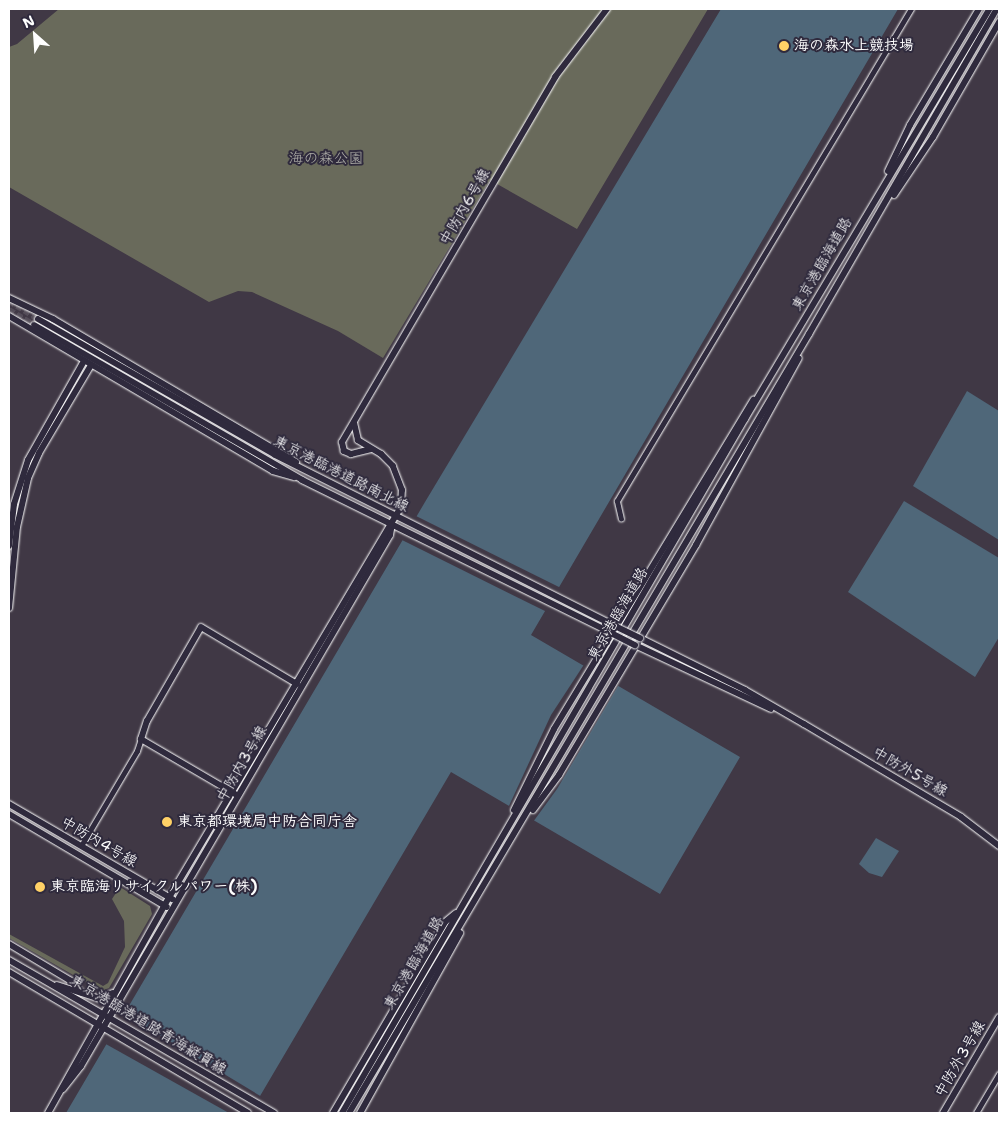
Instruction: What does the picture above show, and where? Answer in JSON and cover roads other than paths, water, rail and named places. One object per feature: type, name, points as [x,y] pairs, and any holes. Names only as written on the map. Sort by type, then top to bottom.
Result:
[{"type":"street","name":"中防内6号線","points":[[346,437],[555,77],[607,9]]},
{"type":"street","points":[[621,519],[617,501],[911,9]]},
{"type":"street","points":[[873,201],[910,125],[979,9]]},
{"type":"street","points":[[922,130],[989,9]]},
{"type":"street","points":[[922,130],[997,9]]},
{"type":"street","points":[[880,214],[933,137],[999,22]]},
{"type":"street","name":"東京港臨海道路","points":[[342,1113],[873,201],[922,130]]},
{"type":"street","name":"東京港臨海道路","points":[[349,1113],[880,214],[922,130]]},
{"type":"street","points":[[9,298],[53,319],[266,442],[307,470]]},
{"type":"street","points":[[9,316],[273,471],[302,480]]},
{"type":"street","name":"東京港臨港道路南北線","points":[[38,319],[275,455],[640,638]]},
{"type":"street","name":"東京港臨港道路南北線","points":[[34,325],[302,480],[405,529],[635,645]]},
{"type":"street","points":[[519,828],[559,775],[640,638],[772,410],[809,334]]},
{"type":"street","points":[[506,829],[540,753],[735,424],[782,357]]},
{"type":"street","points":[[9,546],[14,504],[28,460],[84,361]]},
{"type":"street","points":[[9,608],[17,527],[28,478],[39,453],[91,365]]},
{"type":"street","points":[[354,423],[356,437]]},
{"type":"street","points":[[371,449],[347,453],[341,446],[346,437],[356,437],[388,460],[398,476],[402,497],[396,516]]},
{"type":"street","name":"中防内3号線","points":[[48,1113],[100,1025],[103,1013],[114,992],[294,682],[396,516]]},
{"type":"street","name":"中防内3号線","points":[[100,1025],[110,1017],[390,536],[392,524]]},
{"type":"street","points":[[81,846],[137,751],[147,721],[201,627],[302,687]]},
{"type":"street","name":"中防外5号線","points":[[640,638],[676,655],[804,724],[961,816],[999,846]]},
{"type":"street","name":"中防外5号線","points":[[635,645],[804,724]]},
{"type":"street","points":[[141,739],[238,796]]},
{"type":"street","name":"中防内4号線","points":[[9,804],[176,901]]},
{"type":"street","name":"中防内4号線","points":[[9,814],[171,910]]},
{"type":"street","points":[[360,1113],[443,968],[482,889]]},
{"type":"street","points":[[333,1113],[445,922],[460,909]]},
{"type":"street","points":[[9,944],[71,981],[82,993]]},
{"type":"street","name":"東京港臨港道路青海縦貫線","points":[[9,960],[56,985],[274,1113]]},
{"type":"street","name":"東京港臨港道路青海縦貫線","points":[[9,972],[248,1113]]},
{"type":"street","points":[[56,985],[102,999],[114,992]]},
{"type":"street","name":"中防外3号線","points":[[944,1113],[999,1017]]},
{"type":"street","points":[[976,1113],[999,1074]]},
{"type":"water","points":[[721,9],[898,9],[531,635],[740,757],[660,894],[451,772],[250,1113],[66,1113],[425,502]]},
{"type":"water","points":[[967,391],[999,411],[999,540],[913,486]]},
{"type":"water","points":[[904,501],[999,558],[999,637],[975,677],[848,592]]},
{"type":"water","points":[[876,838],[899,851],[882,877],[869,873],[859,864]]},
{"type":"tunnel","points":[[9,301],[38,319]]},
{"type":"tunnel","points":[[9,310],[34,325]]},
{"type":"place","name":"海の森水上競技場","points":[[784,46]]},
{"type":"place","name":"東京都環境局中防合同庁舎","points":[[167,822]]},
{"type":"place","name":"東京臨海リサイクルパワー(株)","points":[[40,887]]},
{"type":"park label","name":"海の森公園","points":[[326,159]]}]
